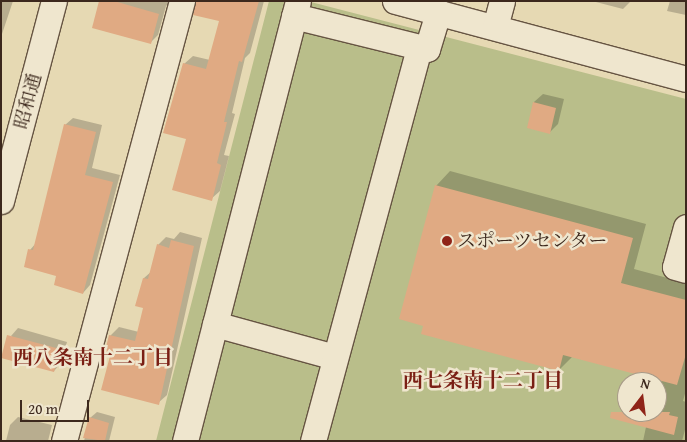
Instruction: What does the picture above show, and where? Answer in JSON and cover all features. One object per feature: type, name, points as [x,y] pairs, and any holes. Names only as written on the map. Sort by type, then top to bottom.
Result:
[{"type":"street","name":"昭和通","points":[[1,201],[54,1]]},
{"type":"street","points":[[64,441],[182,1]]},
{"type":"street","points":[[395,1],[686,79]]},
{"type":"street","points":[[495,27],[502,1]]},
{"type":"street","points":[[185,441],[296,9],[427,49],[438,12]]},
{"type":"street","points":[[313,441],[419,47]]},
{"type":"street","points":[[686,227],[675,267],[686,270]]},
{"type":"street","points":[[215,324],[335,357]]},
{"type":"green space","name":"スポーツセンター","points":[[269,1],[307,1],[686,99],[686,441],[156,441]]},
{"type":"building","points":[[99,1],[114,1],[159,14],[151,44],[92,28]]},
{"type":"building","points":[[196,1],[259,1],[242,62],[239,61],[224,122],[227,122],[217,163],[221,165],[212,201],[172,190],[186,139],[163,133],[183,63],[206,69],[219,21],[193,15]]},
{"type":"building","points":[[533,102],[556,108],[550,134],[527,128]]},
{"type":"building","points":[[64,124],[96,132],[85,175],[113,182],[83,294],[54,285],[56,276],[24,267],[28,249],[33,250]]},
{"type":"building","points":[[435,185],[633,238],[621,283],[686,300],[686,354],[677,385],[667,382],[667,372],[628,372],[563,355],[559,371],[421,334],[423,326],[399,319]]},
{"type":"building","points":[[171,240],[194,246],[159,405],[101,390],[110,356],[104,355],[109,335],[135,341],[143,308],[135,306],[143,278],[148,279],[157,244],[169,248]]},
{"type":"building","points":[[7,335],[60,349],[54,372],[1,358]]},
{"type":"building","points":[[611,412],[617,412],[617,420],[610,418]]},
{"type":"building","points":[[667,412],[670,412],[669,415],[678,417],[674,435],[625,422],[667,422]]},
{"type":"building","points":[[89,417],[109,423],[105,441],[83,438]]},
{"type":"place","name":"スポーツセンター","points":[[447,241]]},
{"type":"district","name":"西八条南十二丁目","points":[[93,356]]},
{"type":"district","name":"西七条南十二丁目","points":[[483,379]]}]
